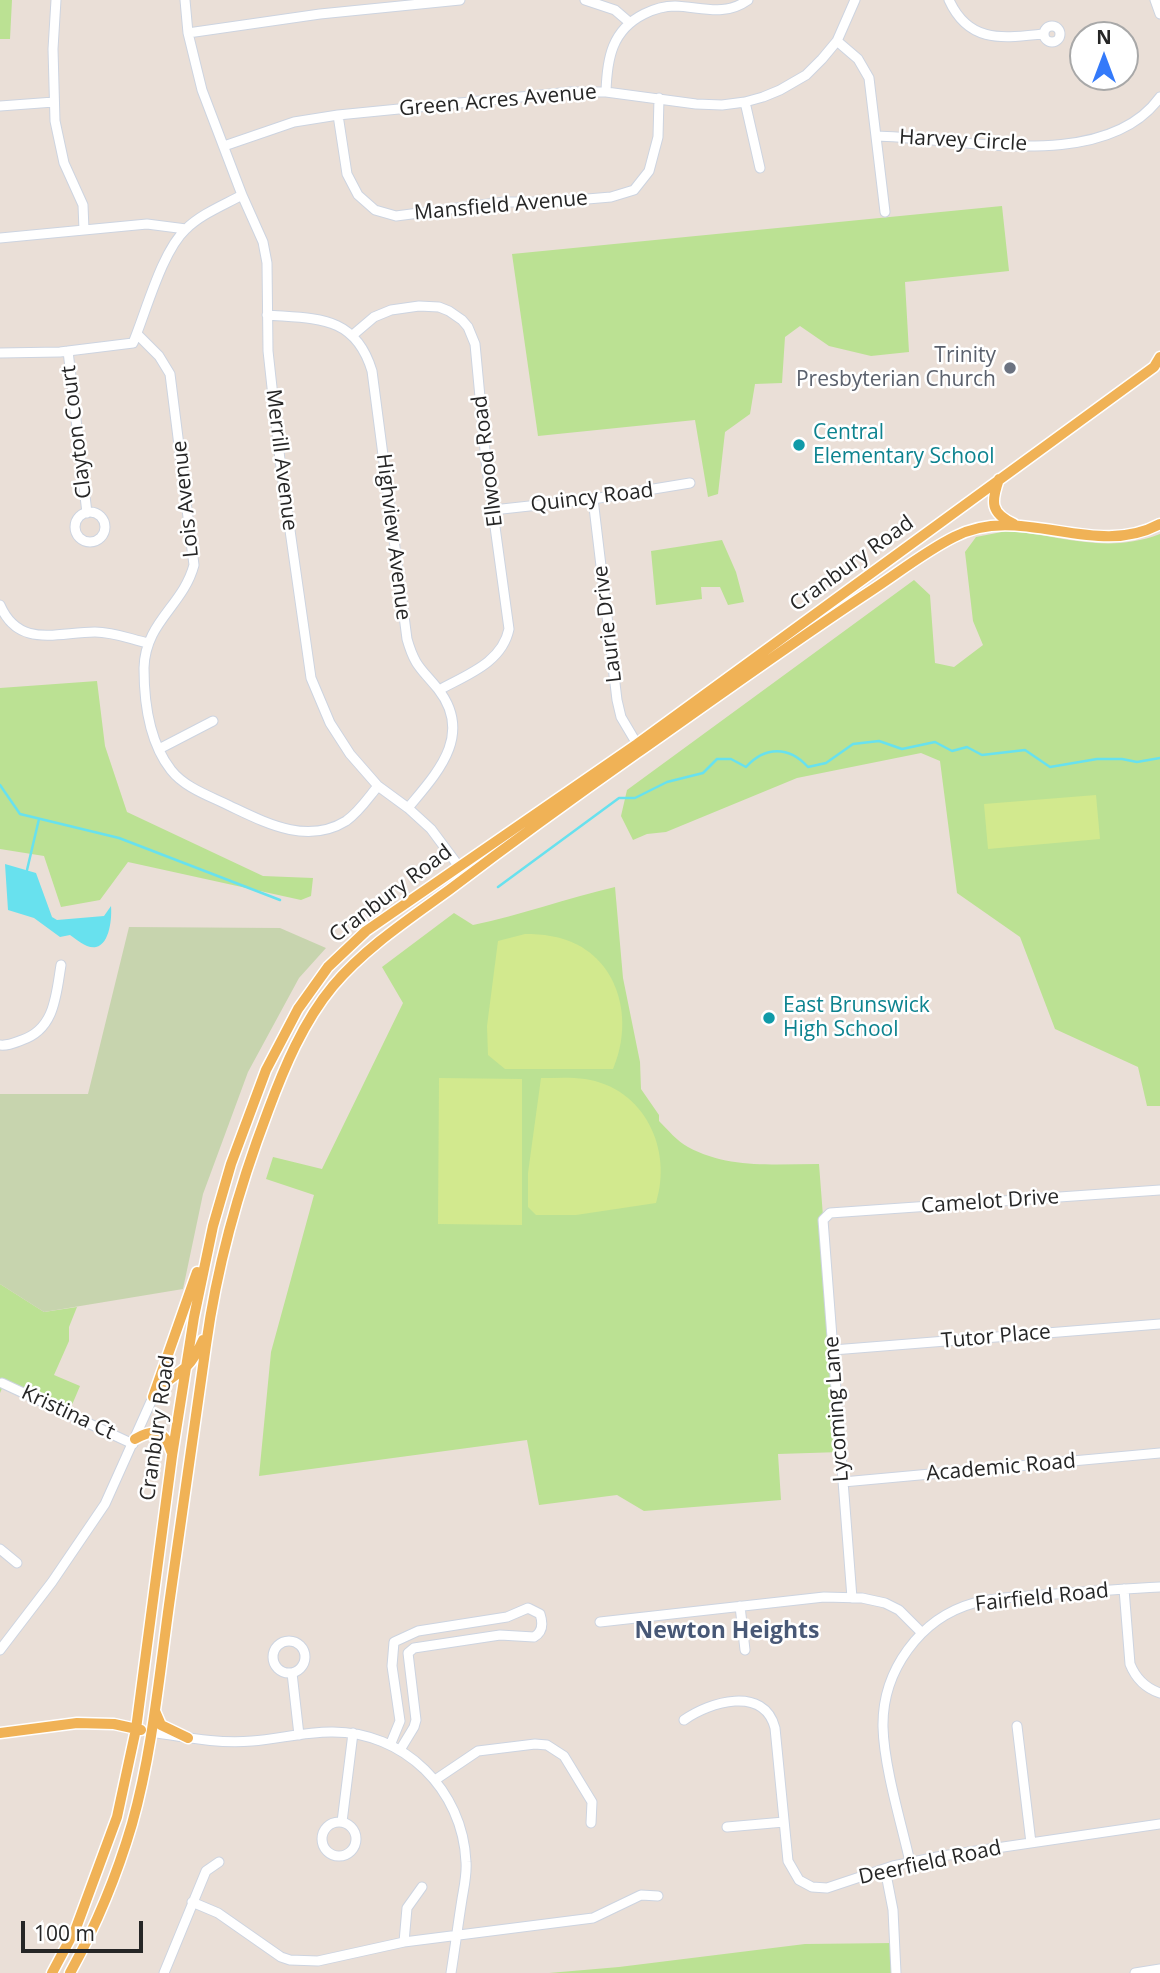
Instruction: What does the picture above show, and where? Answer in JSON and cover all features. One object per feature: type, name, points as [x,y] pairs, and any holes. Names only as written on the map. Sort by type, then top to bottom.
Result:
[{"type":"main road","name":"Cranbury Road","points":[[52,1973],[76,1928],[117,1817],[136,1729],[172,1456],[194,1317],[213,1226],[231,1164],[266,1070],[298,1009],[328,967],[366,931],[637,744],[1159,361]]},
{"type":"main road","points":[[999,479],[993,503],[996,512],[1002,519],[1015,524]]},
{"type":"main road","name":"Cranbury Road","points":[[70,1973],[97,1919],[133,1819],[155,1707],[208,1328],[223,1256],[242,1185],[282,1075],[304,1030],[331,988],[357,961],[392,932],[519,836],[828,619],[954,537],[990,526],[1015,524],[1085,536],[1117,538],[1146,532],[1160,524]]},
{"type":"main road","points":[[153,1397],[213,1226]]},
{"type":"main road","points":[[153,1397],[165,1382],[186,1367],[198,1352],[208,1328]]},
{"type":"main road","points":[[134,1442],[147,1432],[157,1431],[164,1435],[172,1456]]},
{"type":"main road","points":[[155,1707],[155,1715],[161,1725],[188,1738]]},
{"type":"main road","points":[[0,1733],[76,1723],[114,1724],[151,1732]]},
{"type":"street","points":[[56,0],[53,49],[55,121],[64,163],[83,205],[84,230]]},
{"type":"street","name":"Merrill Avenue","points":[[185,0],[188,33],[202,90],[263,242],[269,285],[268,351],[307,662],[330,723],[349,754],[378,786],[431,829],[467,876]]},
{"type":"street","points":[[188,33],[320,14],[460,0]]},
{"type":"street","points":[[585,0],[615,10],[629,22]]},
{"type":"street","points":[[606,92],[610,57],[619,34],[629,22],[673,3],[725,11],[748,0]]},
{"type":"street","name":"Green Acres Avenue","points":[[224,146],[294,122],[338,115],[571,92],[606,92],[696,104],[745,102],[780,90],[806,75],[837,41],[855,0]]},
{"type":"street","points":[[949,0],[966,25],[985,35],[999,38],[1044,34]]},
{"type":"street","points":[[1155,0],[1160,14]]},
{"type":"street","points":[[837,41],[858,59],[869,78],[885,212]]},
{"type":"street","name":"Mansfield Avenue","points":[[338,115],[347,174],[358,195],[375,210],[396,216],[505,202],[552,202],[611,197],[634,190],[649,170],[658,137],[659,98]]},
{"type":"street","name":"Harvey Circle","points":[[877,136],[1011,147],[1095,139],[1130,127],[1160,98]]},
{"type":"street","points":[[0,106],[54,102]]},
{"type":"street","points":[[745,102],[760,168]]},
{"type":"street","points":[[0,353],[68,351],[133,343],[169,251],[186,229],[242,195]]},
{"type":"street","points":[[0,238],[147,224],[186,229]]},
{"type":"street","name":"Ellwood Road","points":[[354,334],[374,317],[391,310],[430,306],[449,311],[462,320],[475,344],[486,461],[509,620],[507,637],[492,659],[439,690]]},
{"type":"street","points":[[267,315],[318,319],[354,334]]},
{"type":"street","name":"Lois Avenue","points":[[137,334],[159,356],[170,374],[194,565],[185,589],[160,619],[148,643],[144,670],[148,715],[159,749],[173,772],[194,788],[272,826],[289,830],[322,830],[346,820],[378,786]]},
{"type":"street","name":"Highview Avenue","points":[[354,334],[372,371],[407,639],[421,672],[439,690],[451,715],[449,751],[441,769],[408,808]]},
{"type":"street","name":"Clayton Court","points":[[68,351],[87,513]]},
{"type":"street","name":"Quincy Road","points":[[493,510],[593,499],[690,483]]},
{"type":"street","name":"Laurie Drive","points":[[593,499],[617,701],[621,717],[637,744]]},
{"type":"street","points":[[0,605],[9,621],[34,635],[110,633],[148,643]]},
{"type":"street","points":[[159,749],[213,721]]},
{"type":"street","points":[[0,1045],[6,1046],[35,1036],[52,1013],[61,965]]},
{"type":"street","name":"Camelot Drive","points":[[823,1220],[830,1213],[1160,1190]]},
{"type":"street","name":"Lycoming Lane","points":[[823,1220],[852,1598]]},
{"type":"street","name":"Tutor Place","points":[[833,1350],[1160,1324]]},
{"type":"street","name":"Kristina Ct","points":[[2,1383],[134,1442]]},
{"type":"street","points":[[0,1650],[52,1582],[105,1504],[153,1397]]},
{"type":"street","name":"Academic Road","points":[[843,1482],[1160,1454]]},
{"type":"street","points":[[0,1549],[18,1563]]},
{"type":"street","name":"Fairfield Road","points":[[910,1862],[885,1750],[883,1724],[886,1697],[894,1672],[922,1633],[948,1614],[985,1600],[1160,1587]]},
{"type":"street","points":[[1124,1589],[1130,1664],[1145,1686],[1160,1693]]},
{"type":"street","points":[[600,1622],[824,1597],[870,1599],[893,1606],[906,1615],[922,1633]]},
{"type":"street","points":[[740,1606],[745,1650]]},
{"type":"street","points":[[391,1743],[400,1721],[391,1654],[394,1643],[418,1631],[507,1617],[528,1608],[535,1610],[542,1620],[539,1634],[534,1637],[500,1635],[426,1644],[408,1653],[416,1720],[400,1750]]},
{"type":"street","points":[[399,1639],[412,1650]]},
{"type":"street","points":[[292,1673],[299,1735]]},
{"type":"street","name":"Deerfield Road","points":[[684,1720],[699,1709],[743,1700],[756,1703],[766,1710],[775,1728],[788,1861],[794,1874],[805,1884],[827,1888],[910,1862],[1160,1824]]},
{"type":"street","points":[[1017,1726],[1031,1843]]},
{"type":"street","points":[[151,1732],[217,1742],[332,1732],[353,1733],[391,1743],[422,1766],[435,1780],[454,1810],[466,1851],[452,1973]]},
{"type":"street","points":[[342,1822],[353,1733]]},
{"type":"street","points":[[435,1780],[478,1751],[547,1745],[564,1756],[592,1802],[590,1823]]},
{"type":"street","points":[[727,1827],[784,1822]]},
{"type":"street","points":[[164,1973],[205,1871],[219,1862]]},
{"type":"street","points":[[885,1869],[893,1910],[896,1973]]},
{"type":"street","points":[[404,1942],[407,1908],[422,1888]]},
{"type":"street","points":[[192,1902],[218,1913],[281,1956],[290,1960],[318,1961],[404,1942],[593,1918],[641,1895],[658,1896]]},
{"type":"street","points":[[1135,1973],[1160,1969]]},
{"type":"green space","points":[[0,0],[12,0],[10,39],[0,39]]},
{"type":"green space","points":[[1002,206],[1009,271],[905,282],[909,352],[871,356],[829,346],[800,326],[785,337],[782,383],[755,384],[750,414],[725,432],[718,494],[708,497],[695,420],[538,436],[512,254]]},
{"type":"green space","points":[[1007,531],[1102,543],[1121,543],[1160,534],[1160,1106],[1147,1106],[1138,1067],[1055,1029],[1020,937],[957,893],[940,761],[921,753],[797,778],[666,832],[647,834],[633,840],[621,816],[627,790],[914,580],[930,595],[935,663],[954,667],[983,645],[973,621],[965,552],[976,537]]},
{"type":"green space","points":[[722,540],[736,572],[744,602],[728,605],[720,587],[701,587],[702,599],[656,605],[651,551]]},
{"type":"green space","points":[[97,681],[105,746],[127,812],[263,876],[313,878],[311,896],[301,900],[128,862],[100,900],[61,907],[44,856],[0,849],[0,688]]},
{"type":"green space","points":[[1096,795],[1100,839],[988,849],[984,804]]},
{"type":"green space","points":[[615,887],[623,978],[640,1062],[641,1089],[659,1115],[659,1121],[684,1145],[719,1159],[752,1164],[819,1164],[841,1452],[778,1454],[781,1500],[644,1511],[617,1495],[539,1505],[527,1440],[259,1476],[271,1352],[314,1195],[266,1179],[273,1157],[322,1169],[403,1003],[382,967],[454,913],[473,925]]},
{"type":"green space","points":[[129,927],[280,928],[326,948],[299,978],[248,1072],[203,1194],[183,1289],[44,1312],[0,1284],[0,1094],[88,1094]]},
{"type":"green space","points":[[525,934],[552,936],[572,942],[593,955],[605,968],[620,1000],[622,1017],[622,1035],[613,1069],[505,1069],[488,1055],[487,1026],[498,941]]},
{"type":"green space","points":[[439,1078],[522,1079],[522,1225],[438,1224]]},
{"type":"green space","points":[[541,1078],[580,1078],[606,1085],[624,1095],[638,1108],[657,1143],[661,1163],[656,1203],[576,1215],[536,1215],[528,1207],[528,1173]]},
{"type":"green space","points":[[0,1284],[44,1312],[77,1307],[69,1327],[69,1341],[54,1375],[80,1386],[69,1412],[3,1386],[0,1393]]},
{"type":"green space","points":[[894,1943],[896,1973],[549,1973],[805,1944]]},
{"type":"water","points":[[5,864],[36,873],[52,917],[57,920],[104,916],[111,906],[107,936],[101,945],[89,947],[70,935],[60,937],[34,918],[8,910]]},
{"type":"waterway","points":[[498,887],[619,798],[635,798],[667,782],[703,773],[717,759],[731,759],[746,767],[761,755],[777,751],[793,755],[808,767],[826,763],[853,744],[879,741],[902,749],[935,742],[952,751],[967,747],[982,755],[1025,750],[1050,767],[1097,759],[1137,762],[1160,758]]},
{"type":"waterway","points":[[0,785],[20,814],[119,838],[280,900]]},
{"type":"waterway","points":[[27,870],[39,819]]},
{"type":"place","name":"Trinity Presbyterian Church","points":[[1010,368]]},
{"type":"place","name":"Central Elementary School","points":[[799,445]]},
{"type":"place","name":"East Brunswick High School","points":[[769,1018]]},
{"type":"district","name":"Newton Heights","points":[[727,1631]]}]
